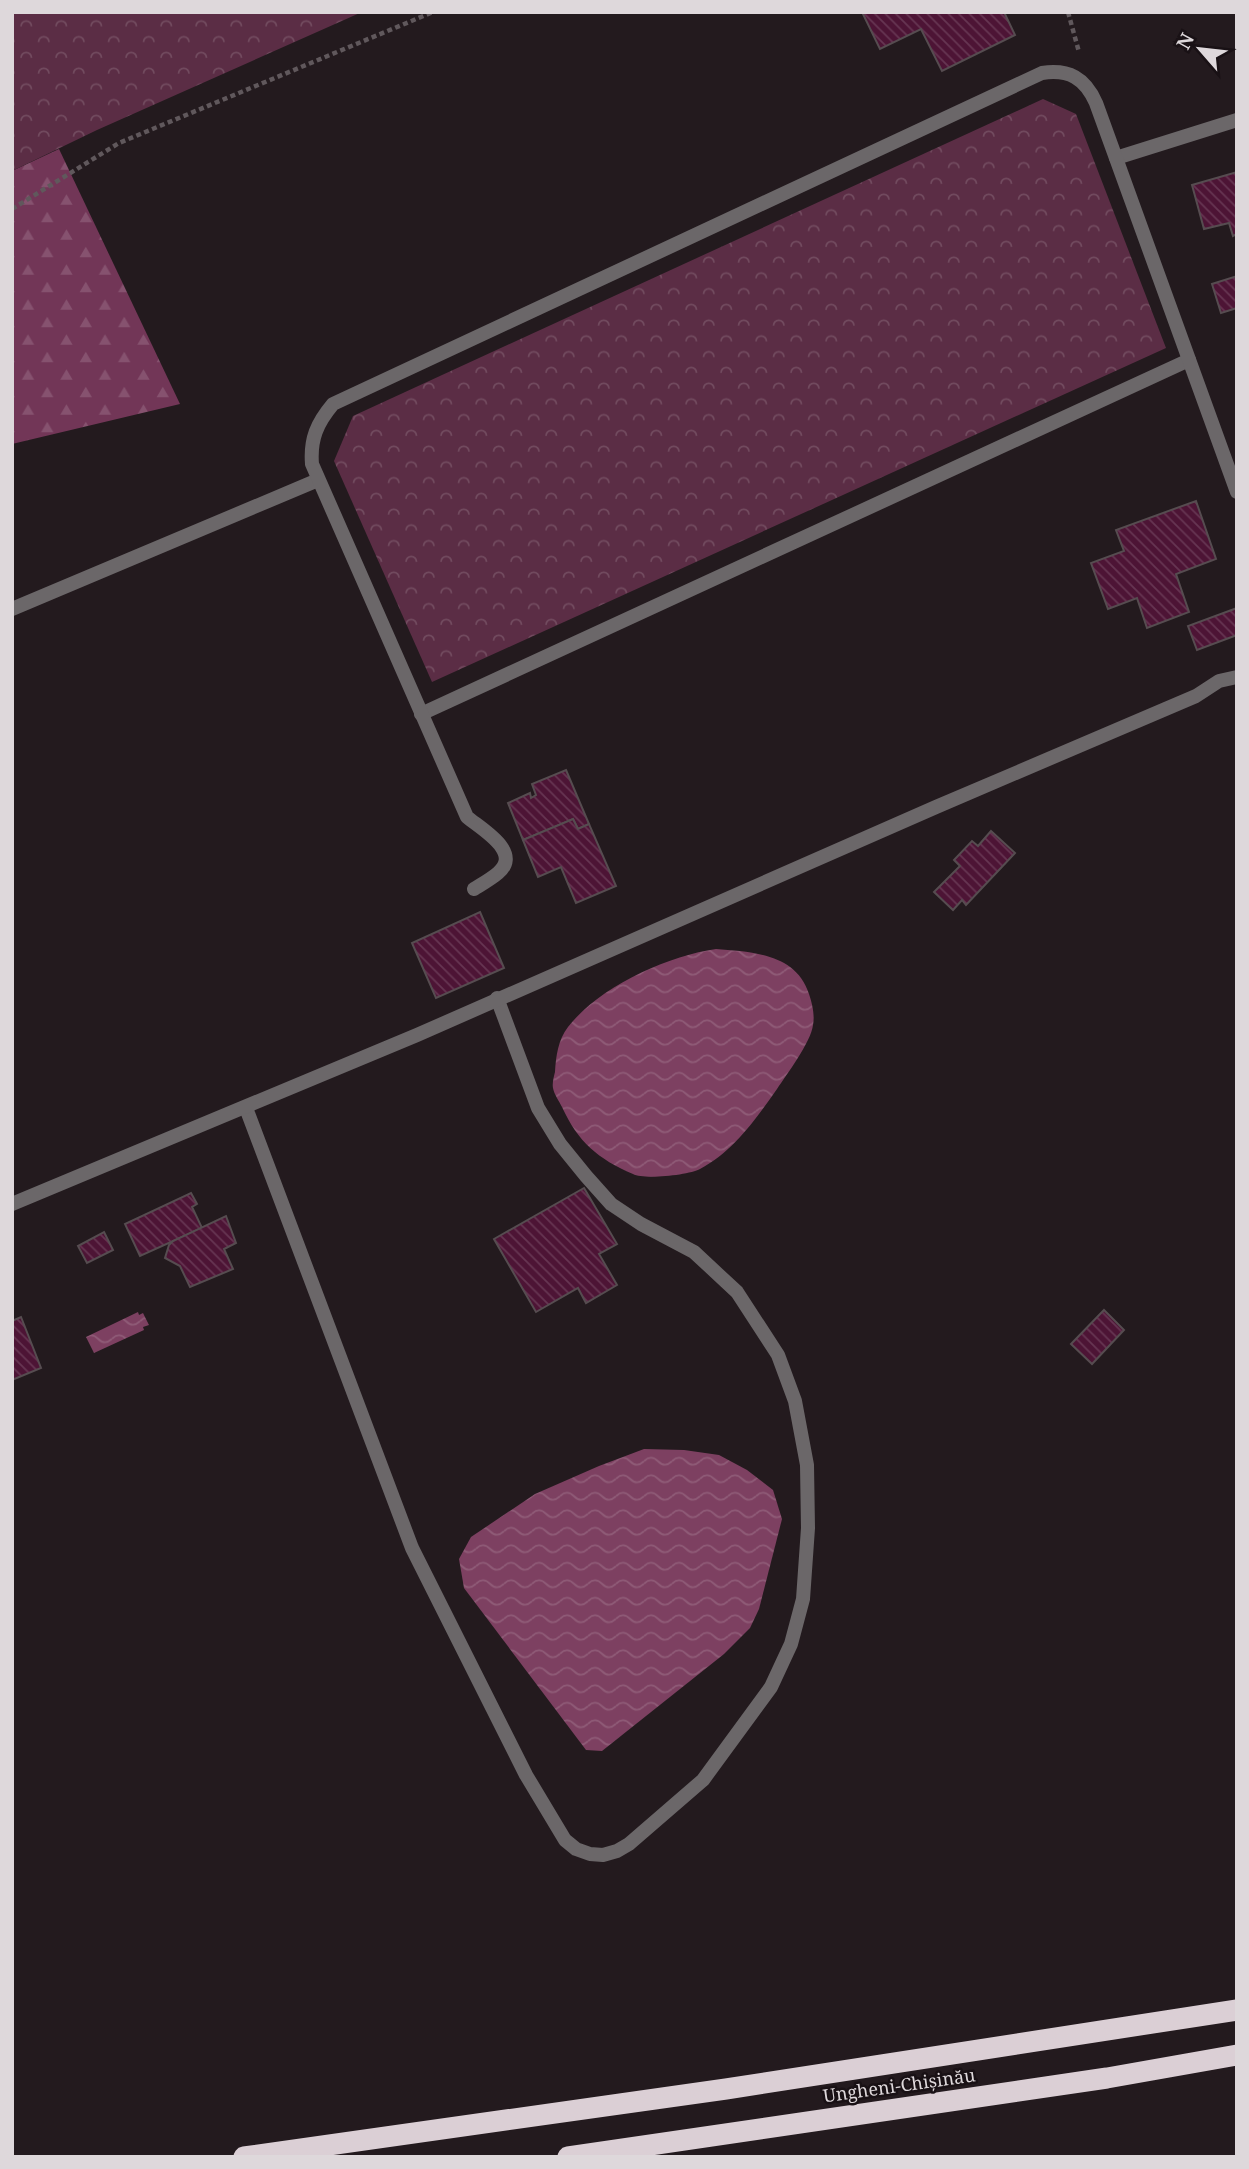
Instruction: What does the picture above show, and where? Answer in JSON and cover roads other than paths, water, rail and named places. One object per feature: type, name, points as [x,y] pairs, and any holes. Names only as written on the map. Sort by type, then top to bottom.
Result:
[{"type":"highway","points":[[244,2157],[726,2089],[1237,2010]]},
{"type":"highway","name":"Ungheni-Chișinău","points":[[568,2157],[1107,2078],[1237,2056]]},
{"type":"street","points":[[474,889],[502,870],[505,851],[497,841],[467,817],[318,480],[312,464],[311,448],[318,424],[333,404],[1042,74],[1056,71],[1069,73],[1081,80],[1090,90],[1237,492]]},
{"type":"street","points":[[1116,158],[1237,120]]},
{"type":"street","points":[[421,714],[1189,360]]},
{"type":"street","points":[[12,609],[318,480]]},
{"type":"street","points":[[12,1205],[246,1108],[1196,696],[1219,681],[1237,677]]},
{"type":"street","points":[[246,1108],[412,1548],[471,1667],[526,1775],[565,1840],[576,1849],[590,1854],[603,1855],[617,1851],[629,1844],[703,1780],[771,1686],[791,1644],[803,1599],[808,1528],[807,1465],[794,1401],[778,1355],[737,1292],[694,1252],[641,1224],[611,1204],[586,1177],[560,1144],[538,1108],[498,998]]},
{"type":"water","points":[[716,949],[771,957],[794,970],[803,980],[811,1001],[814,1017],[811,1032],[798,1058],[761,1112],[723,1154],[700,1169],[686,1173],[656,1177],[633,1174],[609,1162],[590,1148],[568,1119],[553,1086],[560,1043],[568,1027],[581,1012],[616,987],[656,966]]},
{"type":"water","points":[[138,1312],[139,1315],[143,1313],[149,1325],[143,1327],[144,1330],[94,1353],[86,1337]]},
{"type":"water","points":[[644,1449],[684,1450],[719,1455],[747,1470],[773,1490],[782,1519],[759,1609],[750,1628],[724,1654],[602,1751],[586,1750],[464,1588],[459,1559],[471,1537],[535,1494]]}]
